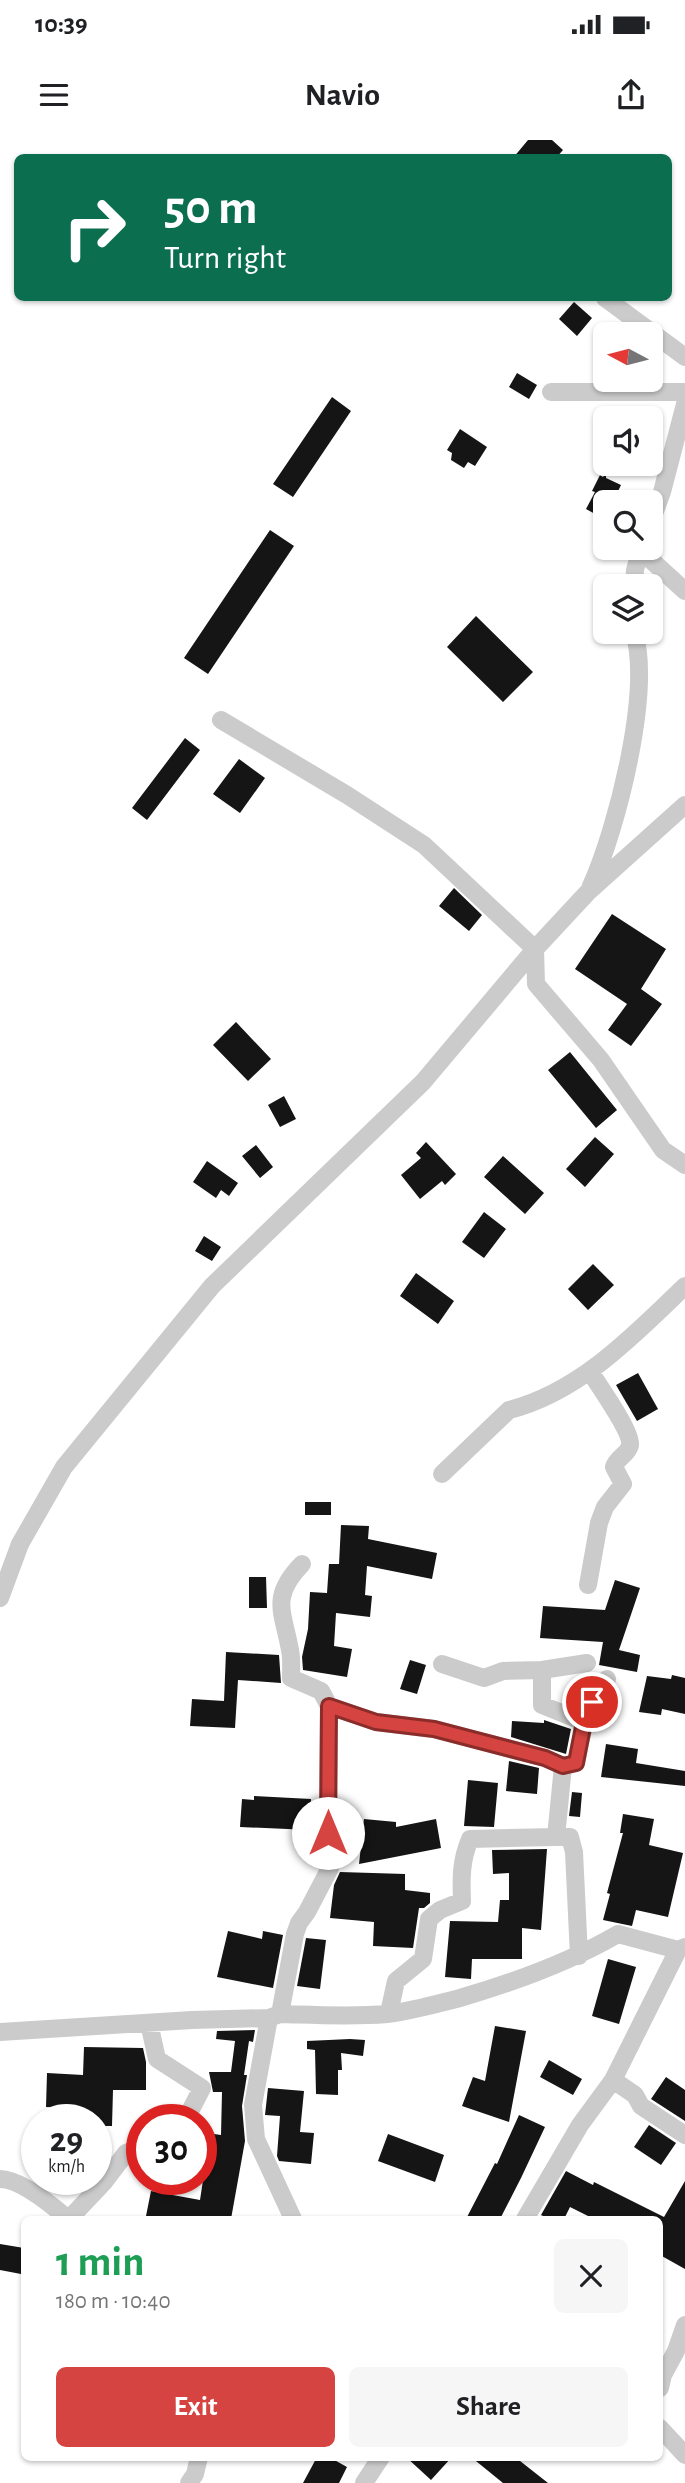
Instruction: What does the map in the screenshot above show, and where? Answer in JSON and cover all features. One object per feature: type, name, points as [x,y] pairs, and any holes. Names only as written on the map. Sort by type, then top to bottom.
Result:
[{"type":"street","points":[[609,301],[685,357]]},
{"type":"street","points":[[551,392],[685,392]]},
{"type":"street","points":[[663,490],[685,404]]},
{"type":"street","points":[[653,560],[685,591]]},
{"type":"street","points":[[588,892],[603,859],[615,820],[631,746],[639,681],[638,644]]},
{"type":"street","points":[[221,720],[347,795],[424,845],[536,949],[536,984],[601,1060],[663,1150],[685,1165]]},
{"type":"street","points":[[0,1598],[20,1544],[64,1467],[212,1286],[423,1082],[588,892],[685,805]]},
{"type":"street","points":[[442,1474],[509,1410],[524,1407],[591,1373],[685,1286]]},
{"type":"street","points":[[588,1585],[598,1522],[623,1484],[614,1467],[630,1445],[623,1426],[591,1373]]},
{"type":"street","points":[[0,1551],[20,1544]]},
{"type":"street","points":[[292,2216],[256,2138],[253,2105],[295,1934],[330,1868],[329,1706],[321,1691],[291,1678],[291,1654],[280,1609],[283,1590],[302,1564]]},
{"type":"street","points":[[442,1664],[484,1678],[503,1671],[542,1670],[587,1663]]},
{"type":"street","points":[[542,1670],[542,1705],[584,1722]]},
{"type":"street","points":[[329,1706],[376,1722],[434,1729],[545,1758],[563,1766],[576,1763],[584,1722],[592,1702],[607,1679]]},
{"type":"street","points":[[556,1837],[563,1766]]},
{"type":"street","points":[[389,2013],[396,1981],[423,1959],[429,1919],[440,1910],[462,1901],[463,1854],[470,1839],[570,1838],[574,1852],[579,1956]]},
{"type":"street","points":[[0,2032],[275,2016],[362,2016],[389,2013],[416,2009],[508,1984],[579,1956],[618,1934],[682,1949],[613,2080],[580,2125],[528,2216]]},
{"type":"street","points":[[149,2023],[157,2059],[202,2088],[194,2104]]},
{"type":"street","points":[[613,2080],[635,2095],[641,2106],[685,2135]]},
{"type":"street","points":[[72,2216],[104,2182],[126,2153]]},
{"type":"street","points":[[0,2179],[9,2179],[65,2216]]},
{"type":"street","points":[[663,2375],[676,2351],[685,2325]]},
{"type":"street","points":[[663,2431],[685,2455]]},
{"type":"street","points":[[189,2483],[195,2474],[198,2461]]},
{"type":"street","points":[[364,2483],[378,2461]]},
{"type":"building","points":[[528,140],[552,140],[563,150],[560,154],[516,154]]},
{"type":"building","points":[[574,302],[592,318],[577,336],[559,319]]},
{"type":"building","points":[[517,373],[537,385],[529,399],[509,387]]},
{"type":"building","points":[[332,397],[351,411],[293,497],[273,484]]},
{"type":"building","points":[[460,429],[487,447],[475,466],[468,462],[464,468],[451,460],[452,453],[447,450]]},
{"type":"building","points":[[600,476],[606,476],[621,485],[619,490],[592,491]]},
{"type":"building","points":[[593,496],[593,513],[586,509]]},
{"type":"building","points":[[270,530],[294,546],[208,674],[184,658]]},
{"type":"building","points":[[476,616],[533,672],[503,702],[447,647]]},
{"type":"building","points":[[185,738],[200,750],[147,820],[132,808]]},
{"type":"building","points":[[239,759],[265,778],[240,813],[213,794]]},
{"type":"building","points":[[454,888],[482,915],[469,931],[439,906]]},
{"type":"building","points":[[612,914],[666,949],[641,989],[662,1004],[631,1046],[608,1030],[627,1004],[575,969]]},
{"type":"building","points":[[236,1022],[271,1059],[248,1081],[213,1045]]},
{"type":"building","points":[[570,1052],[617,1110],[596,1128],[548,1070]]},
{"type":"building","points":[[284,1096],[296,1119],[280,1127],[268,1105]]},
{"type":"building","points":[[595,1137],[614,1154],[585,1187],[566,1169]]},
{"type":"building","points":[[426,1142],[456,1174],[445,1185],[442,1181],[420,1199],[401,1175],[421,1158],[416,1153]]},
{"type":"building","points":[[256,1145],[273,1167],[260,1178],[242,1156]]},
{"type":"building","points":[[503,1156],[544,1193],[525,1214],[484,1177]]},
{"type":"building","points":[[207,1161],[238,1183],[229,1196],[221,1190],[216,1198],[193,1182]]},
{"type":"building","points":[[484,1212],[506,1229],[484,1258],[462,1242]]},
{"type":"building","points":[[204,1236],[221,1247],[212,1261],[195,1251]]},
{"type":"building","points":[[593,1264],[614,1285],[588,1310],[568,1289]]},
{"type":"building","points":[[416,1273],[454,1301],[438,1324],[400,1296]]},
{"type":"building","points":[[638,1373],[658,1409],[637,1421],[616,1385]]},
{"type":"building","points":[[305,1502],[331,1502],[331,1515],[305,1515]]},
{"type":"building","points":[[341,1525],[369,1526],[368,1539],[437,1553],[432,1579],[367,1566],[365,1595],[372,1596],[370,1617],[336,1613],[334,1646],[352,1649],[347,1677],[303,1670],[302,1657],[308,1629],[310,1592],[327,1593],[329,1564],[339,1564]]},
{"type":"building","points":[[249,1577],[266,1577],[267,1608],[249,1608]]},
{"type":"building","points":[[615,1580],[640,1588],[619,1650],[640,1655],[637,1672],[599,1665],[603,1642],[540,1638],[543,1606],[605,1610]]},
{"type":"building","points":[[226,1652],[279,1655],[281,1683],[238,1680],[235,1728],[190,1726],[192,1699],[224,1701]]},
{"type":"building","points":[[410,1660],[426,1665],[417,1694],[400,1689]]},
{"type":"building","points":[[672,1675],[685,1678],[685,1714],[662,1709],[661,1715],[639,1712],[647,1676],[671,1679]]},
{"type":"building","points":[[544,1720],[571,1729],[566,1754],[511,1737],[512,1721],[544,1723]]},
{"type":"building","points":[[606,1744],[638,1749],[636,1763],[685,1771],[685,1786],[601,1777]]},
{"type":"building","points":[[509,1761],[539,1768],[537,1794],[506,1791]]},
{"type":"building","points":[[468,1780],[498,1783],[494,1827],[464,1826]]},
{"type":"building","points":[[572,1792],[582,1793],[580,1817],[569,1816]]},
{"type":"building","points":[[254,1796],[311,1799],[310,1830],[240,1827],[242,1799],[254,1800]]},
{"type":"building","points":[[623,1814],[654,1819],[649,1845],[683,1853],[668,1917],[636,1910],[632,1926],[603,1920],[610,1894],[607,1893],[623,1833],[620,1833]]},
{"type":"building","points":[[364,1819],[396,1822],[396,1827],[436,1819],[441,1848],[359,1864]]},
{"type":"building","points":[[547,1849],[541,1930],[522,1928],[522,1959],[472,1959],[471,1979],[445,1977],[450,1921],[498,1922],[500,1900],[509,1900],[509,1873],[493,1874],[492,1850]]},
{"type":"building","points":[[340,1872],[405,1874],[405,1890],[430,1893],[430,1903],[419,1908],[413,1948],[373,1946],[374,1922],[330,1918],[334,1885]]},
{"type":"building","points":[[228,1931],[262,1939],[263,1931],[283,1935],[273,1988],[217,1977]]},
{"type":"building","points":[[306,1938],[326,1940],[320,1989],[297,1986]]},
{"type":"building","points":[[608,1959],[636,1967],[619,2024],[592,2016]]},
{"type":"building","points":[[495,2026],[526,2031],[509,2122],[462,2106],[473,2077],[485,2081]]},
{"type":"building","points":[[255,2030],[253,2042],[249,2041],[244,2075],[247,2075],[242,2106],[245,2141],[232,2216],[146,2216],[150,2195],[173,2195],[200,2200],[201,2195],[217,2195],[217,2134],[221,2135],[222,2092],[213,2092],[209,2072],[231,2072],[235,2041],[216,2039],[217,2031]]},
{"type":"building","points":[[365,2040],[363,2056],[341,2053],[342,2070],[338,2070],[338,2095],[316,2094],[315,2050],[307,2049],[307,2041]]},
{"type":"building","points":[[84,2047],[143,2048],[146,2090],[113,2090],[112,2126],[112,2104],[46,2104],[47,2073],[83,2075]]},
{"type":"building","points":[[549,2060],[582,2079],[573,2095],[540,2077]]},
{"type":"building","points":[[666,2077],[685,2090],[685,2121],[651,2099]]},
{"type":"building","points":[[268,2088],[304,2091],[300,2132],[314,2133],[311,2164],[279,2161],[277,2156],[280,2116],[265,2115]]},
{"type":"building","points":[[519,2115],[545,2127],[502,2216],[468,2216],[495,2163],[497,2164]]},
{"type":"building","points":[[649,2125],[676,2143],[661,2165],[634,2147]]},
{"type":"building","points":[[388,2134],[444,2155],[435,2182],[378,2161]]},
{"type":"building","points":[[566,2171],[662,2216],[588,2216],[570,2207],[566,2216],[541,2215]]},
{"type":"building","points":[[685,2181],[685,2269],[663,2257],[663,2216]]},
{"type":"building","points":[[0,2244],[21,2248],[21,2274],[0,2270]]},
{"type":"building","points":[[315,2461],[336,2461],[347,2467],[339,2483],[303,2483]]},
{"type":"building","points":[[410,2461],[448,2461],[431,2480]]},
{"type":"building","points":[[476,2461],[520,2461],[548,2483],[503,2483]]},
{"type":"route","points":[[328,1833],[329,1706],[376,1722],[434,1729],[494,1744],[545,1758],[563,1766],[576,1763],[584,1722],[592,1702]]}]
